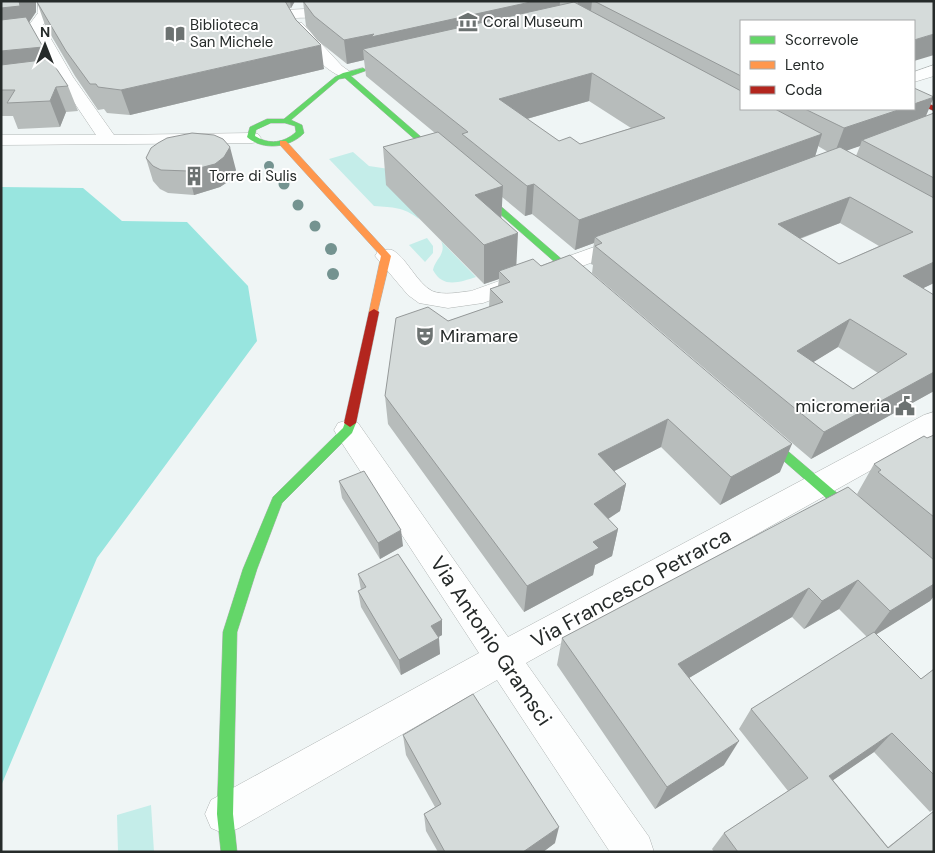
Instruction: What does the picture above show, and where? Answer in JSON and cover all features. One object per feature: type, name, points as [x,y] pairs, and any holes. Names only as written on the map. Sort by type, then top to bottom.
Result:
[{"type":"street","points":[[45,1],[45,13],[36,25],[35,35],[108,139]]},
{"type":"street","points":[[280,14],[300,8],[340,12],[367,7],[381,1]]},
{"type":"street","points":[[300,8],[296,24],[300,32],[336,69],[345,74],[596,292]]},
{"type":"street","points":[[286,121],[337,78],[345,74],[373,68]]},
{"type":"street","points":[[916,83],[934,70]]},
{"type":"street","points":[[47,79],[65,77]]},
{"type":"street","points":[[915,100],[934,109]]},
{"type":"street","points":[[1,140],[162,140],[252,134],[267,144],[283,143],[297,137],[300,133],[298,125],[286,121],[263,123],[252,134]]},
{"type":"street","points":[[283,143],[416,290],[427,298],[448,301],[475,298],[645,235]]},
{"type":"street","points":[[230,852],[225,814],[230,632],[250,569],[277,500],[348,430],[386,256]]},
{"type":"street","name":"Via Francesco Petrarca","points":[[225,814],[503,658],[934,422]]},
{"type":"street","points":[[750,425],[870,529]]},
{"type":"street","name":"Via Antonio Gramsci","points":[[348,430],[634,852]]},
{"type":"shaded area","points":[[353,152],[369,166],[389,169],[419,219],[403,210],[374,206],[329,159]]},
{"type":"shaded area","points":[[427,238],[433,246],[433,253],[425,262],[409,245]]},
{"type":"shaded area","points":[[441,241],[476,277],[464,281],[447,282],[437,276],[433,270],[442,253]]},
{"type":"shaded area","points":[[151,805],[154,852],[118,852],[117,815]]},
{"type":"water","points":[[1,187],[83,188],[122,221],[187,222],[248,286],[257,341],[97,558],[1,786]]},
{"type":"building","points":[[1,1],[19,1],[20,6],[1,8]]},
{"type":"building","points":[[37,1],[285,1],[296,20],[321,45],[121,90],[98,87],[96,84],[90,84],[66,51]]},
{"type":"building","points":[[303,1],[535,1],[371,37],[374,34],[344,40],[314,16]]},
{"type":"building","points":[[594,1],[934,1],[934,34],[915,40],[915,20],[740,20],[740,75]]},
{"type":"building","points":[[574,2],[740,90],[740,110],[777,110],[822,134],[579,220],[534,184],[527,186],[462,134],[468,132],[363,49]],"holes":[[[592,73],[665,118],[580,144],[570,137],[559,141],[499,99]]]},
{"type":"building","points":[[26,17],[43,47],[1,51],[1,20]]},
{"type":"building","points":[[50,59],[68,86],[56,87],[50,101],[7,103],[15,90],[1,90],[1,65]]},
{"type":"building","points":[[915,88],[934,97],[915,104]]},
{"type":"building","points":[[807,110],[898,110],[844,128]]},
{"type":"building","points":[[934,113],[934,178],[862,140]]},
{"type":"building","points":[[438,132],[503,186],[475,195],[518,233],[484,245],[383,147]]},
{"type":"building","points":[[192,133],[214,135],[223,139],[230,147],[224,157],[215,164],[188,171],[161,170],[153,166],[146,158],[151,148],[167,138]]},
{"type":"building","points":[[840,147],[934,198],[934,262],[903,276],[934,295],[934,372],[824,432],[595,246],[602,243],[595,237]],"holes":[[[850,197],[913,232],[839,264],[778,224]],[[850,319],[907,354],[853,389],[797,351]]]},
{"type":"building","points":[[570,255],[792,444],[731,477],[668,419],[598,454],[626,484],[594,504],[618,529],[593,542],[599,548],[527,586],[385,396],[396,318],[428,307],[448,321],[503,302],[490,289],[510,282],[499,271],[533,259],[541,266]]},
{"type":"building","points":[[934,435],[934,517],[878,472],[881,470],[874,464],[924,436],[927,438]]},
{"type":"building","points":[[364,471],[401,530],[378,543],[339,481]]},
{"type":"building","points":[[848,487],[934,560],[934,584],[890,611],[858,580],[822,601],[809,588],[678,664],[739,741],[667,787],[562,638]]},
{"type":"building","points":[[398,554],[442,620],[431,626],[439,638],[399,660],[358,591],[366,587],[358,574]]},
{"type":"building","points":[[874,632],[921,679],[934,669],[934,775],[892,733],[829,776],[888,848],[934,811],[934,852],[738,852],[724,833],[808,778],[751,709]]},
{"type":"building","points":[[473,694],[559,827],[523,852],[445,852],[424,814],[441,804],[403,735]]},
{"type":"traffic: fast","points":[[286,121],[337,78],[363,70]]},
{"type":"traffic: fast","points":[[345,74],[585,284]]},
{"type":"traffic: fast","points":[[270,121],[286,121],[298,125],[300,133],[289,141],[276,144],[263,143],[251,137],[253,129],[270,121]]},
{"type":"traffic: fast","points":[[229,852],[225,814],[230,632],[250,569],[277,500],[348,430],[350,423]]},
{"type":"traffic: fast","points":[[758,432],[860,520]]},
{"type":"traffic: slow","points":[[283,143],[386,256],[374,312]]},
{"type":"traffic: jam","points":[[915,100],[934,109]]},
{"type":"traffic: jam","points":[[350,423],[374,312]]},
{"type":"place","name":"Coral Museum","points":[[468,22]]},
{"type":"place","name":"Biblioteca San Michele","points":[[175,34]]},
{"type":"place","name":"Torre di Sulis","points":[[194,176]]},
{"type":"place","name":"Miramare","points":[[425,336]]},
{"type":"place","name":"micromeria","points":[[905,406]]}]
